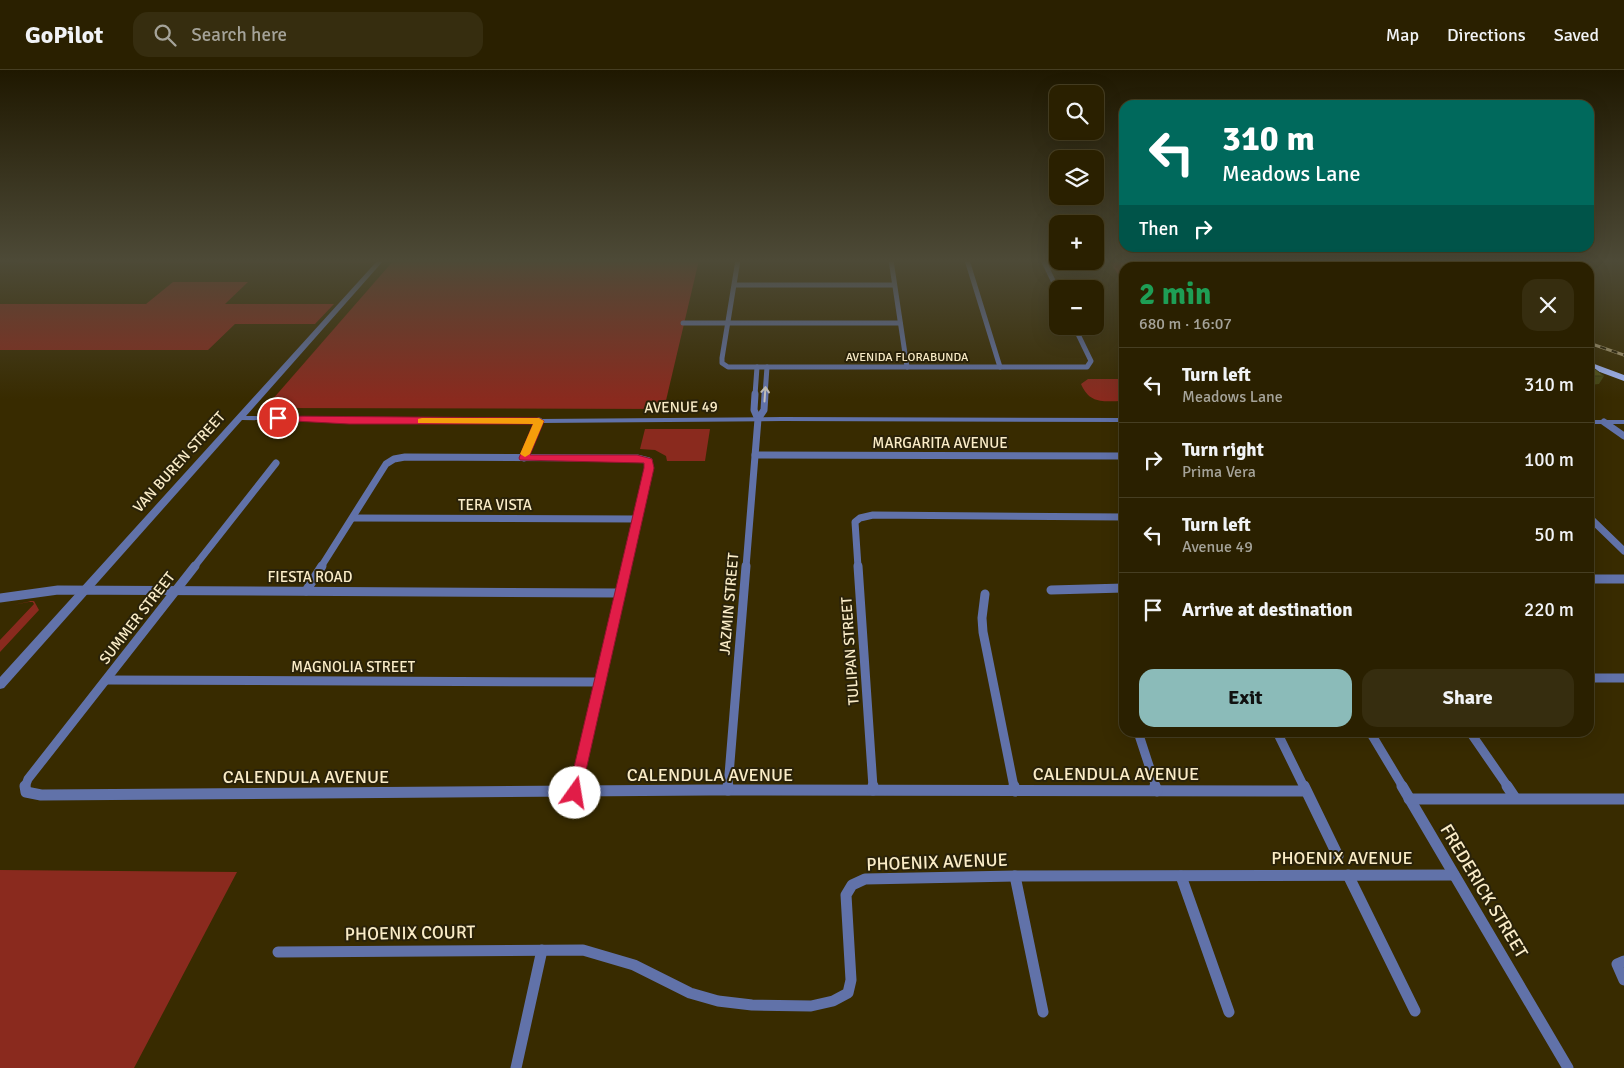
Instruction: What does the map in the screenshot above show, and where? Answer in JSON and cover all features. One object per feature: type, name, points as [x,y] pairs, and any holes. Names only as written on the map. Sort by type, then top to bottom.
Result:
[{"type":"main road","points":[[1594,361],[1624,371]]},
{"type":"main road","points":[[1594,367],[1624,378]]},
{"type":"street","name":"VAN BUREN STREET","points":[[0,685],[339,307]]},
{"type":"street","points":[[728,323],[731,307]]},
{"type":"street","points":[[897,307],[907,367]]},
{"type":"street","points":[[981,307],[1000,367]]},
{"type":"street","points":[[683,323],[900,323]]},
{"type":"street","name":"AVENIDA FLORABUNDA","points":[[728,323],[722,358],[725,365],[733,368],[1082,368],[1091,364],[1078,335]]},
{"type":"street","points":[[757,367],[754,410],[758,420]]},
{"type":"street","points":[[758,420],[764,410],[767,367]]},
{"type":"street","name":"AVENUE 49","points":[[239,418],[539,421],[1119,420]]},
{"type":"street","name":"JAZMIN STREET","points":[[728,790],[758,420]]},
{"type":"street","points":[[524,458],[539,421]]},
{"type":"street","points":[[1594,422],[1624,422]]},
{"type":"street","points":[[1604,422],[1624,436]]},
{"type":"street","name":"MARGARITA AVENUE","points":[[755,455],[1119,456]]},
{"type":"street","points":[[306,591],[386,464],[394,459],[405,457],[637,458],[648,461],[649,468],[575,793]]},
{"type":"street","name":"SUMMER STREET","points":[[26,792],[25,786],[28,779],[276,463]]},
{"type":"street","name":"TULIPAN STREET","points":[[873,790],[855,522],[866,516],[1119,517]]},
{"type":"street","name":"TERA VISTA","points":[[353,518],[637,519]]},
{"type":"street","points":[[1594,522],[1624,551]]},
{"type":"street","points":[[1594,579],[1624,579]]},
{"type":"street","points":[[1051,590],[1119,588]]},
{"type":"street","name":"FIESTA ROAD","points":[[0,598],[58,590],[620,593]]},
{"type":"street","points":[[986,594],[982,618],[984,632],[1015,791]]},
{"type":"street","points":[[1594,678],[1624,678]]},
{"type":"street","name":"MAGNOLIA STREET","points":[[106,680],[600,682]]},
{"type":"street","points":[[1140,737],[1157,791]]},
{"type":"street","points":[[1279,737],[1338,856]]},
{"type":"street","name":"FREDERICK STREET","points":[[1373,737],[1568,1068]]},
{"type":"street","points":[[1473,737],[1514,798]]},
{"type":"street","name":"CALENDULA AVENUE","points":[[26,792],[41,794],[575,793],[728,790],[1306,791]]},
{"type":"street","points":[[1409,799],[1624,799]]},
{"type":"street","points":[[1348,875],[1415,1011]]},
{"type":"street","name":"PHOENIX AVENUE","points":[[542,950],[583,950],[618,958],[695,995],[719,1001],[754,1006],[819,1006],[834,1002],[848,993],[851,980],[846,895],[852,885],[865,879],[1015,876],[1454,875]]},
{"type":"street","points":[[1015,876],[1043,1012]]},
{"type":"street","points":[[1181,876],[1230,1012]]},
{"type":"street","points":[[516,1068],[542,950]]},
{"type":"street","name":"PHOENIX COURT","points":[[278,952],[542,950]]},
{"type":"street","points":[[1621,962],[1619,972],[1624,980]]},
{"type":"shaded area","points":[[0,307],[332,307],[315,324],[235,324],[208,350],[0,350]]},
{"type":"shaded area","points":[[353,307],[688,307],[664,409],[265,408]]},
{"type":"shaded area","points":[[1088,379],[1119,379],[1119,401],[1093,399],[1081,384]]},
{"type":"shaded area","points":[[645,429],[710,429],[705,461],[667,461],[666,456],[655,450],[640,449]]},
{"type":"shaded area","points":[[32,601],[34,601],[39,610],[0,652],[0,640],[34,604]]},
{"type":"shaded area","points":[[0,870],[237,872],[134,1068],[0,1068]]},
{"type":"building","points":[[1594,369],[1595,369],[1604,376],[1594,376]]},
{"type":"railway","points":[[1594,345],[1624,355]]},
{"type":"slow traffic","points":[[422,421],[539,421],[525,454]]},
{"type":"route","points":[[278,418],[349,421],[539,421],[524,458],[637,458],[648,461],[650,465],[575,793]]}]
